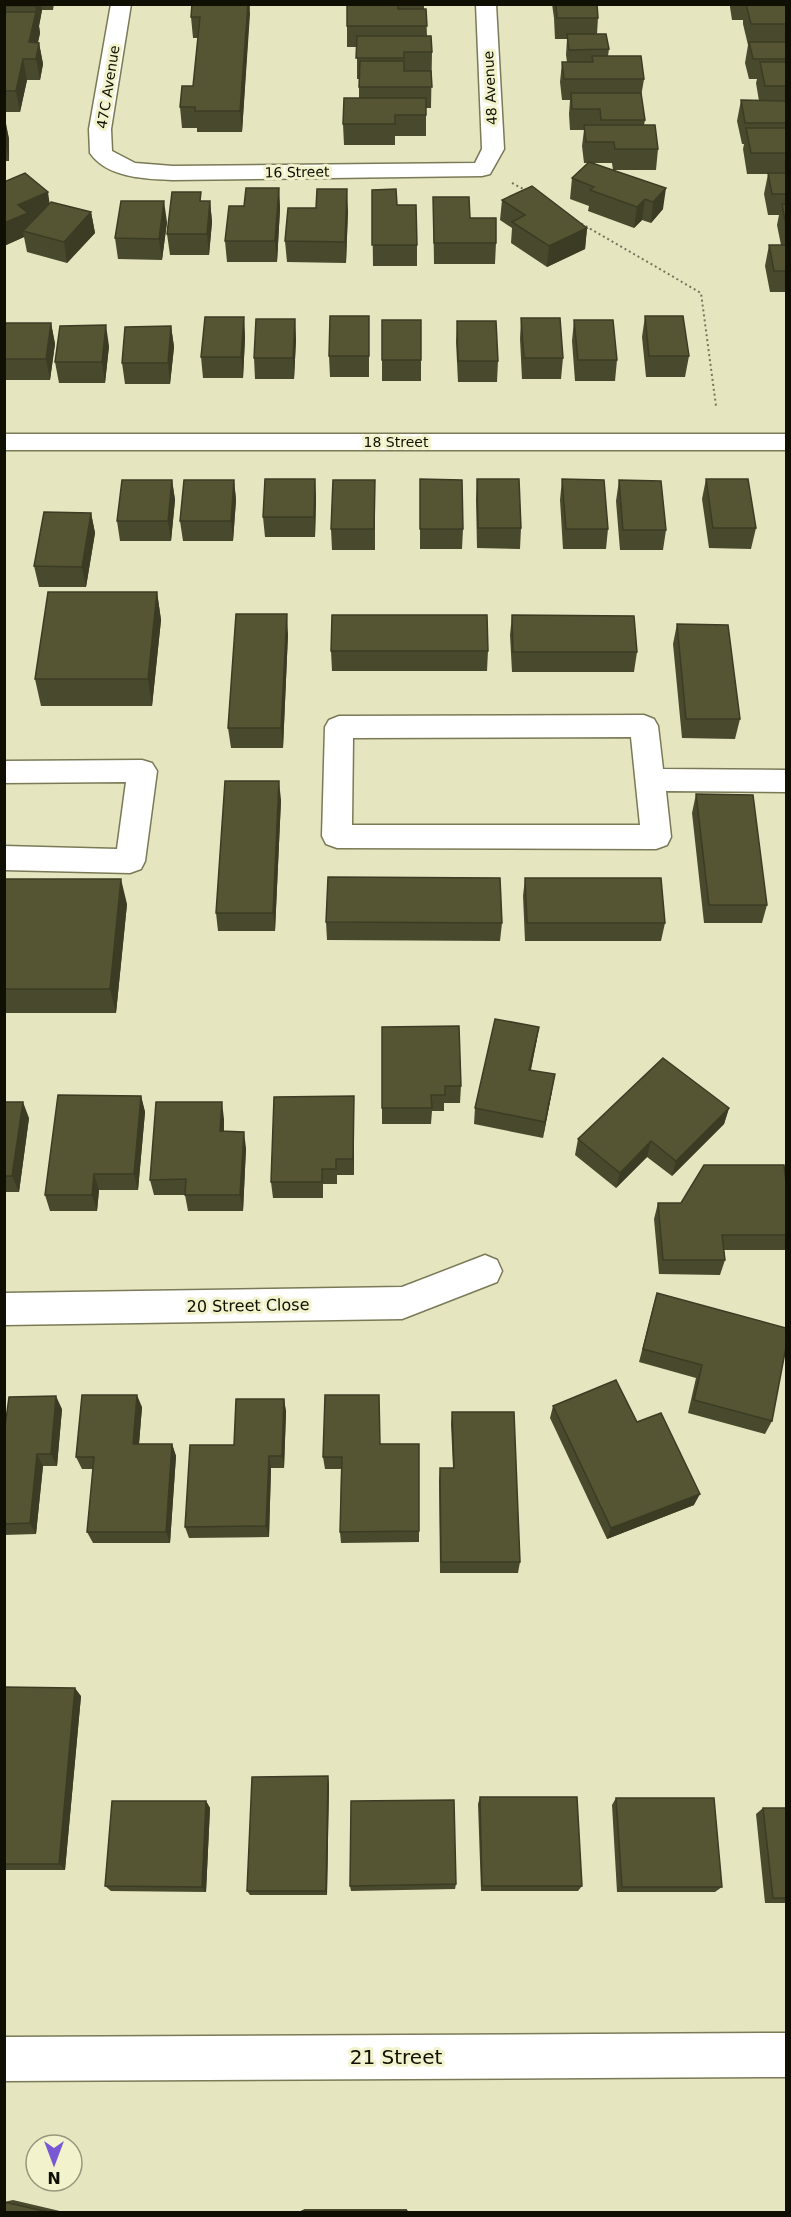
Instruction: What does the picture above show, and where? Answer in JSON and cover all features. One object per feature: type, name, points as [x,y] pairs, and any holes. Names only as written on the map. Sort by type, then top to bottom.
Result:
[{"type":"street","name":"47C Avenue","points":[[113,164],[101,153],[100,129],[120,4]]},
{"type":"street","name":"48 Avenue","points":[[482,169],[493,149],[486,4]]},
{"type":"street","name":"16 Street","points":[[113,164],[140,172],[173,173],[482,169]]},
{"type":"street","name":"18 Street","points":[[4,442],[786,442]]},
{"type":"street","points":[[644,726],[651,780],[656,837],[337,836],[339,727],[644,726]]},
{"type":"street","points":[[4,772],[142,771],[130,861],[4,858]]},
{"type":"street","points":[[651,780],[786,781]]},
{"type":"street","name":"20 Street Close","points":[[4,1309],[402,1303],[484,1271]]},
{"type":"street","name":"21 Street","points":[[4,2060],[786,2055]]},
{"type":"path","points":[[518,186],[528,192]]},
{"type":"path","points":[[569,216],[701,293],[716,406]]},
{"type":"building","points":[[4,4],[35,4],[35,6],[4,6]]},
{"type":"building","points":[[192,4],[248,4],[240,111],[195,111],[195,107],[180,107],[182,86],[193,86],[200,17],[191,17]]},
{"type":"building","points":[[347,4],[398,4],[398,9],[426,9],[427,26],[347,26]]},
{"type":"building","points":[[556,4],[597,4],[598,18],[557,18]]},
{"type":"building","points":[[746,4],[786,4],[786,24],[751,24]]},
{"type":"building","points":[[4,12],[36,12],[29,42],[39,43],[36,59],[23,59],[16,91],[4,91]]},
{"type":"building","points":[[567,34],[606,34],[609,49],[569,50]]},
{"type":"building","points":[[357,36],[431,36],[432,52],[404,52],[404,58],[356,58]]},
{"type":"building","points":[[749,42],[786,42],[786,59],[753,59]]},
{"type":"building","points":[[592,56],[641,56],[644,79],[564,79],[562,62],[593,62]]},
{"type":"building","points":[[360,61],[404,61],[404,71],[431,71],[432,87],[359,87]]},
{"type":"building","points":[[760,62],[786,62],[786,86],[765,86]]},
{"type":"building","points":[[571,93],[641,93],[645,120],[601,120],[600,109],[572,109]]},
{"type":"building","points":[[344,98],[426,98],[426,115],[395,115],[395,124],[343,124]]},
{"type":"building","points":[[741,100],[786,101],[786,123],[745,123]]},
{"type":"building","points":[[584,125],[655,125],[658,149],[615,149],[614,142],[586,142]]},
{"type":"building","points":[[746,128],[786,128],[786,153],[751,153]]},
{"type":"building","points":[[589,162],[666,188],[653,202],[645,199],[637,207],[590,190],[594,187],[572,178]]},
{"type":"building","points":[[25,173],[48,192],[18,205],[28,213],[4,223],[4,182]]},
{"type":"building","points":[[768,173],[786,173],[786,194],[772,194]]},
{"type":"building","points":[[532,186],[587,228],[549,246],[512,222],[525,215],[502,200]]},
{"type":"building","points":[[246,188],[279,188],[275,241],[225,241],[229,206],[244,206]]},
{"type":"building","points":[[317,189],[347,189],[345,242],[285,241],[288,208],[316,208]]},
{"type":"building","points":[[396,189],[397,205],[416,205],[417,245],[372,245],[372,190]]},
{"type":"building","points":[[172,192],[201,192],[200,201],[210,201],[207,234],[167,234]]},
{"type":"building","points":[[433,197],[469,197],[470,218],[496,218],[496,243],[434,243]]},
{"type":"building","points":[[121,201],[164,201],[159,239],[115,238]]},
{"type":"building","points":[[51,202],[91,212],[64,242],[23,231]]},
{"type":"building","points":[[782,204],[786,204],[786,226]]},
{"type":"building","points":[[769,245],[786,245],[786,271],[774,271]]},
{"type":"building","points":[[330,316],[369,316],[369,356],[329,356]]},
{"type":"building","points":[[645,316],[683,316],[689,356],[649,356]]},
{"type":"building","points":[[205,317],[244,317],[241,357],[201,357]]},
{"type":"building","points":[[521,318],[560,318],[563,358],[524,358]]},
{"type":"building","points":[[256,319],[295,319],[293,358],[254,358]]},
{"type":"building","points":[[382,320],[421,320],[421,360],[382,360]]},
{"type":"building","points":[[574,320],[613,320],[617,360],[578,360]]},
{"type":"building","points":[[457,321],[496,321],[498,361],[458,361]]},
{"type":"building","points":[[6,323],[51,323],[46,359],[4,359]]},
{"type":"building","points":[[106,325],[102,362],[55,362],[60,326]]},
{"type":"building","points":[[171,326],[168,363],[122,363],[125,327]]},
{"type":"building","points":[[265,479],[315,479],[314,517],[263,517]]},
{"type":"building","points":[[420,479],[462,480],[463,529],[420,529]]},
{"type":"building","points":[[477,479],[519,479],[521,528],[478,528]]},
{"type":"building","points":[[562,479],[604,480],[608,529],[566,529]]},
{"type":"building","points":[[706,479],[748,479],[756,528],[713,528]]},
{"type":"building","points":[[122,480],[172,480],[168,521],[117,521]]},
{"type":"building","points":[[184,480],[234,480],[231,521],[180,521]]},
{"type":"building","points":[[333,480],[375,480],[374,529],[331,529]]},
{"type":"building","points":[[619,480],[661,481],[666,530],[623,530]]},
{"type":"building","points":[[44,512],[91,513],[82,567],[34,566]]},
{"type":"building","points":[[48,592],[157,592],[148,679],[35,679]]},
{"type":"building","points":[[236,614],[287,614],[281,728],[228,728]]},
{"type":"building","points":[[332,615],[487,615],[488,651],[331,651]]},
{"type":"building","points":[[512,615],[634,616],[637,652],[513,652]]},
{"type":"building","points":[[677,624],[728,625],[740,719],[686,719]]},
{"type":"building","points":[[225,781],[279,781],[273,913],[216,913]]},
{"type":"building","points":[[696,794],[753,795],[767,905],[709,905]]},
{"type":"building","points":[[328,877],[500,878],[502,923],[326,922]]},
{"type":"building","points":[[525,878],[661,878],[665,923],[527,923]]},
{"type":"building","points":[[4,879],[121,879],[110,989],[4,989]]},
{"type":"building","points":[[495,1019],[539,1027],[529,1070],[555,1074],[545,1122],[475,1108]]},
{"type":"building","points":[[459,1026],[461,1086],[445,1086],[445,1095],[431,1095],[432,1108],[382,1108],[382,1027]]},
{"type":"building","points":[[663,1058],[729,1108],[676,1161],[651,1141],[620,1173],[578,1139]]},
{"type":"building","points":[[58,1095],[141,1096],[134,1174],[94,1174],[92,1195],[45,1195]]},
{"type":"building","points":[[354,1096],[353,1159],[336,1159],[336,1169],[322,1169],[322,1182],[271,1182],[274,1097]]},
{"type":"building","points":[[4,1102],[23,1102],[12,1176],[4,1176]]},
{"type":"building","points":[[156,1102],[222,1102],[220,1131],[244,1132],[240,1195],[185,1195],[186,1179],[150,1180]]},
{"type":"building","points":[[704,1165],[784,1165],[786,1235],[722,1235],[725,1260],[663,1260],[658,1203],[681,1203]]},
{"type":"building","points":[[657,1293],[786,1328],[786,1347],[772,1421],[694,1400],[702,1365],[643,1349]]},
{"type":"building","points":[[616,1380],[637,1422],[661,1413],[700,1494],[611,1528],[553,1406]]},
{"type":"building","points":[[82,1395],[137,1395],[133,1444],[172,1444],[166,1532],[87,1532],[94,1457],[76,1457]]},
{"type":"building","points":[[325,1395],[379,1395],[380,1444],[419,1444],[419,1531],[340,1532],[342,1457],[323,1457]]},
{"type":"building","points":[[56,1396],[51,1454],[37,1454],[30,1523],[4,1524],[4,1434],[9,1397]]},
{"type":"building","points":[[236,1399],[284,1399],[282,1456],[269,1456],[266,1526],[185,1527],[190,1445],[234,1445]]},
{"type":"building","points":[[452,1412],[514,1412],[520,1562],[441,1562],[440,1468],[454,1468]]},
{"type":"building","points":[[4,1687],[75,1688],[59,1864],[4,1864]]},
{"type":"building","points":[[328,1776],[326,1891],[247,1891],[252,1777]]},
{"type":"building","points":[[480,1797],[577,1797],[582,1886],[482,1886]]},
{"type":"building","points":[[616,1798],[714,1798],[722,1887],[622,1887]]},
{"type":"building","points":[[454,1800],[456,1884],[350,1886],[351,1801]]},
{"type":"building","points":[[112,1801],[206,1801],[202,1887],[105,1886]]},
{"type":"building","points":[[763,1808],[786,1808],[786,1898],[773,1898]]},
{"type":"building","points":[[4,2202],[48,2212],[4,2212]]},
{"type":"building","points":[[407,2211],[407,2212],[302,2212]]}]
